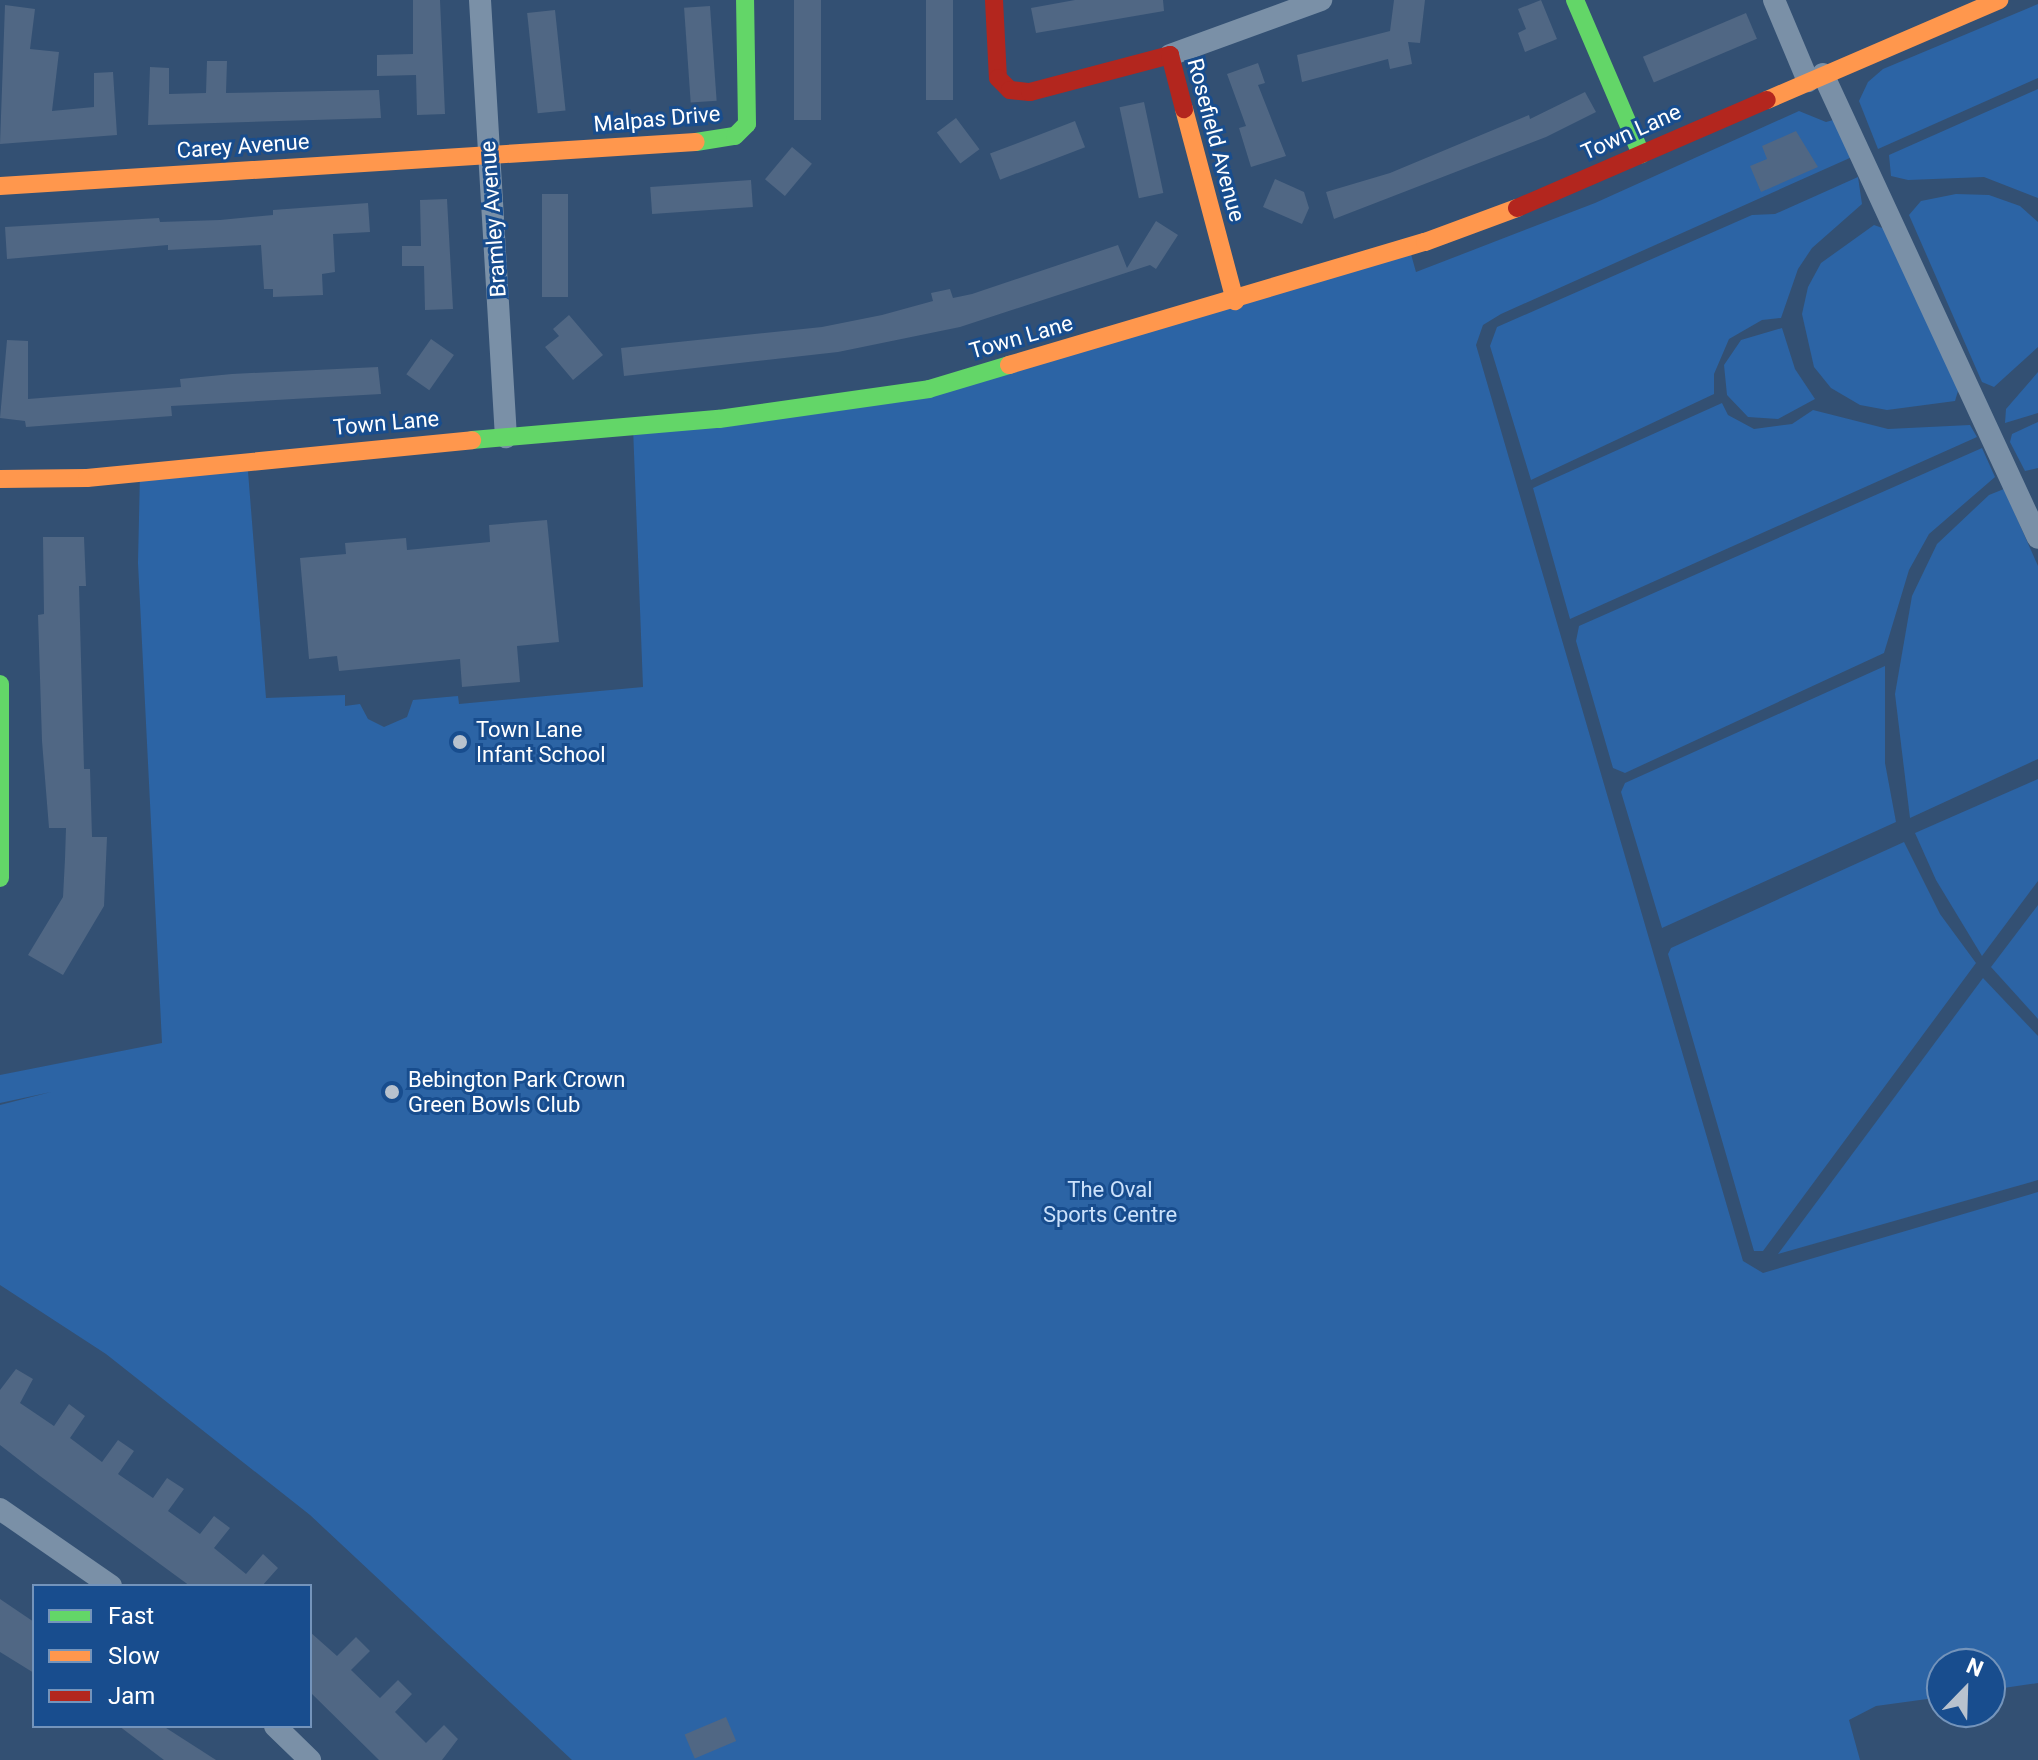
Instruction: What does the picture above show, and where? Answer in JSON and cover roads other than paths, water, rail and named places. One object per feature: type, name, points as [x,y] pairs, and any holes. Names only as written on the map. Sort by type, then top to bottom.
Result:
[{"type":"main road","name":"Malpas Drive","points":[[489,154],[735,136],[747,124],[750,110],[745,0]]},
{"type":"main road","name":"Rosefield Avenue","points":[[994,0],[998,78],[1010,90],[1030,92],[1170,55],[1235,301]]},
{"type":"main road","points":[[1575,0],[1641,154]]},
{"type":"main road","name":"Town Lane","points":[[0,479],[87,478],[860,403],[929,389],[1235,301],[1425,242],[1641,154],[1999,0]]},
{"type":"main road","name":"Carey Avenue","points":[[0,186],[489,154]]},
{"type":"main road","points":[[0,684],[4,833],[0,878]]},
{"type":"street","name":"Bramley Avenue","points":[[480,0],[506,437]]},
{"type":"street","points":[[1170,55],[1321,0]]},
{"type":"street","points":[[1774,0],[1815,78],[2038,538]]},
{"type":"street","points":[[0,1509],[108,1584]]},
{"type":"street","points":[[277,1728],[310,1760]]},
{"type":"place","name":"Town Lane Infant School","points":[[460,742]]},
{"type":"place","name":"Bebington Park Crown Green Bowls Club","points":[[392,1092]]},
{"type":"park label","name":"The Oval Sports Centre","points":[[1110,1202]]}]
